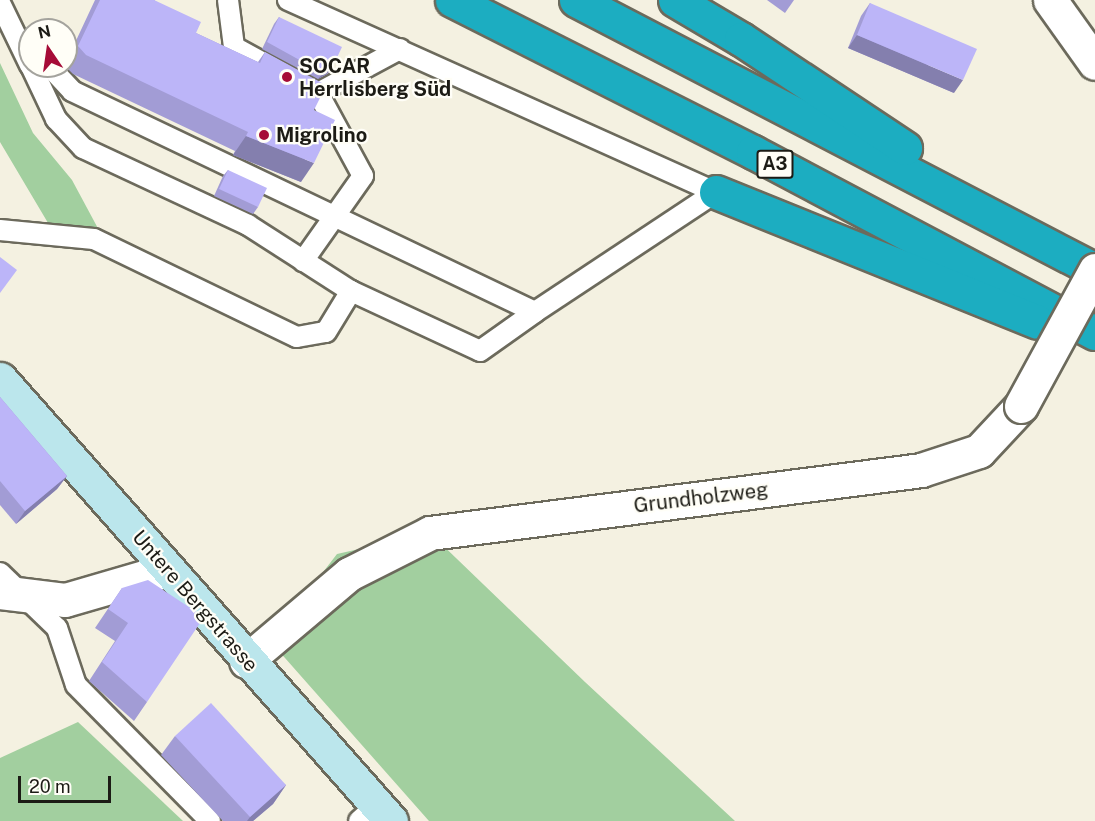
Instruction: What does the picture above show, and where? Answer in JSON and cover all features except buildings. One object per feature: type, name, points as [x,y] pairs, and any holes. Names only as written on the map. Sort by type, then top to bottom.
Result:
[{"type":"highway","name":"A3","points":[[452,0],[753,152],[1095,333]]},
{"type":"highway","points":[[576,0],[1049,244],[1095,270]]},
{"type":"highway","points":[[675,0],[741,39],[1049,244]]},
{"type":"highway","points":[[717,192],[1095,346]]},
{"type":"main road","name":"Untere Bergstrasse","points":[[0,379],[168,570],[375,815]]},
{"type":"street","points":[[1050,0],[1095,63]]},
{"type":"street","name":"Grundholzweg","points":[[246,661],[349,574],[430,533],[921,470],[979,451],[1021,406],[1095,270]]},
{"type":"street","points":[[7,586],[64,600],[168,570]]},
{"type":"lane","points":[[11,0],[20,18]]},
{"type":"lane","points":[[228,0],[234,47],[318,93],[363,176],[303,261]]},
{"type":"lane","points":[[288,0],[717,192]]},
{"type":"lane","points":[[0,3],[18,40]]},
{"type":"lane","points":[[318,93],[400,49]]},
{"type":"lane","points":[[36,78],[56,119],[83,148],[248,225],[351,291],[480,351],[717,192]]},
{"type":"lane","points":[[60,78],[72,91],[535,312]]},
{"type":"lane","points":[[0,230],[94,239],[297,337],[326,332],[351,291]]},
{"type":"lane","points":[[7,586],[57,628],[76,686],[210,821]]},
{"type":"green space","points":[[0,63],[33,133],[72,180],[101,234],[51,228],[0,142]]},
{"type":"green space","points":[[430,533],[585,682],[735,821],[429,821],[270,641],[337,554]]},
{"type":"green space","points":[[78,722],[183,821],[0,821],[0,758]]},
{"type":"place","name":"SOCAR Herrlisberg Süd","points":[[287,77]]},
{"type":"place","name":"Migrolino","points":[[264,135]]}]
